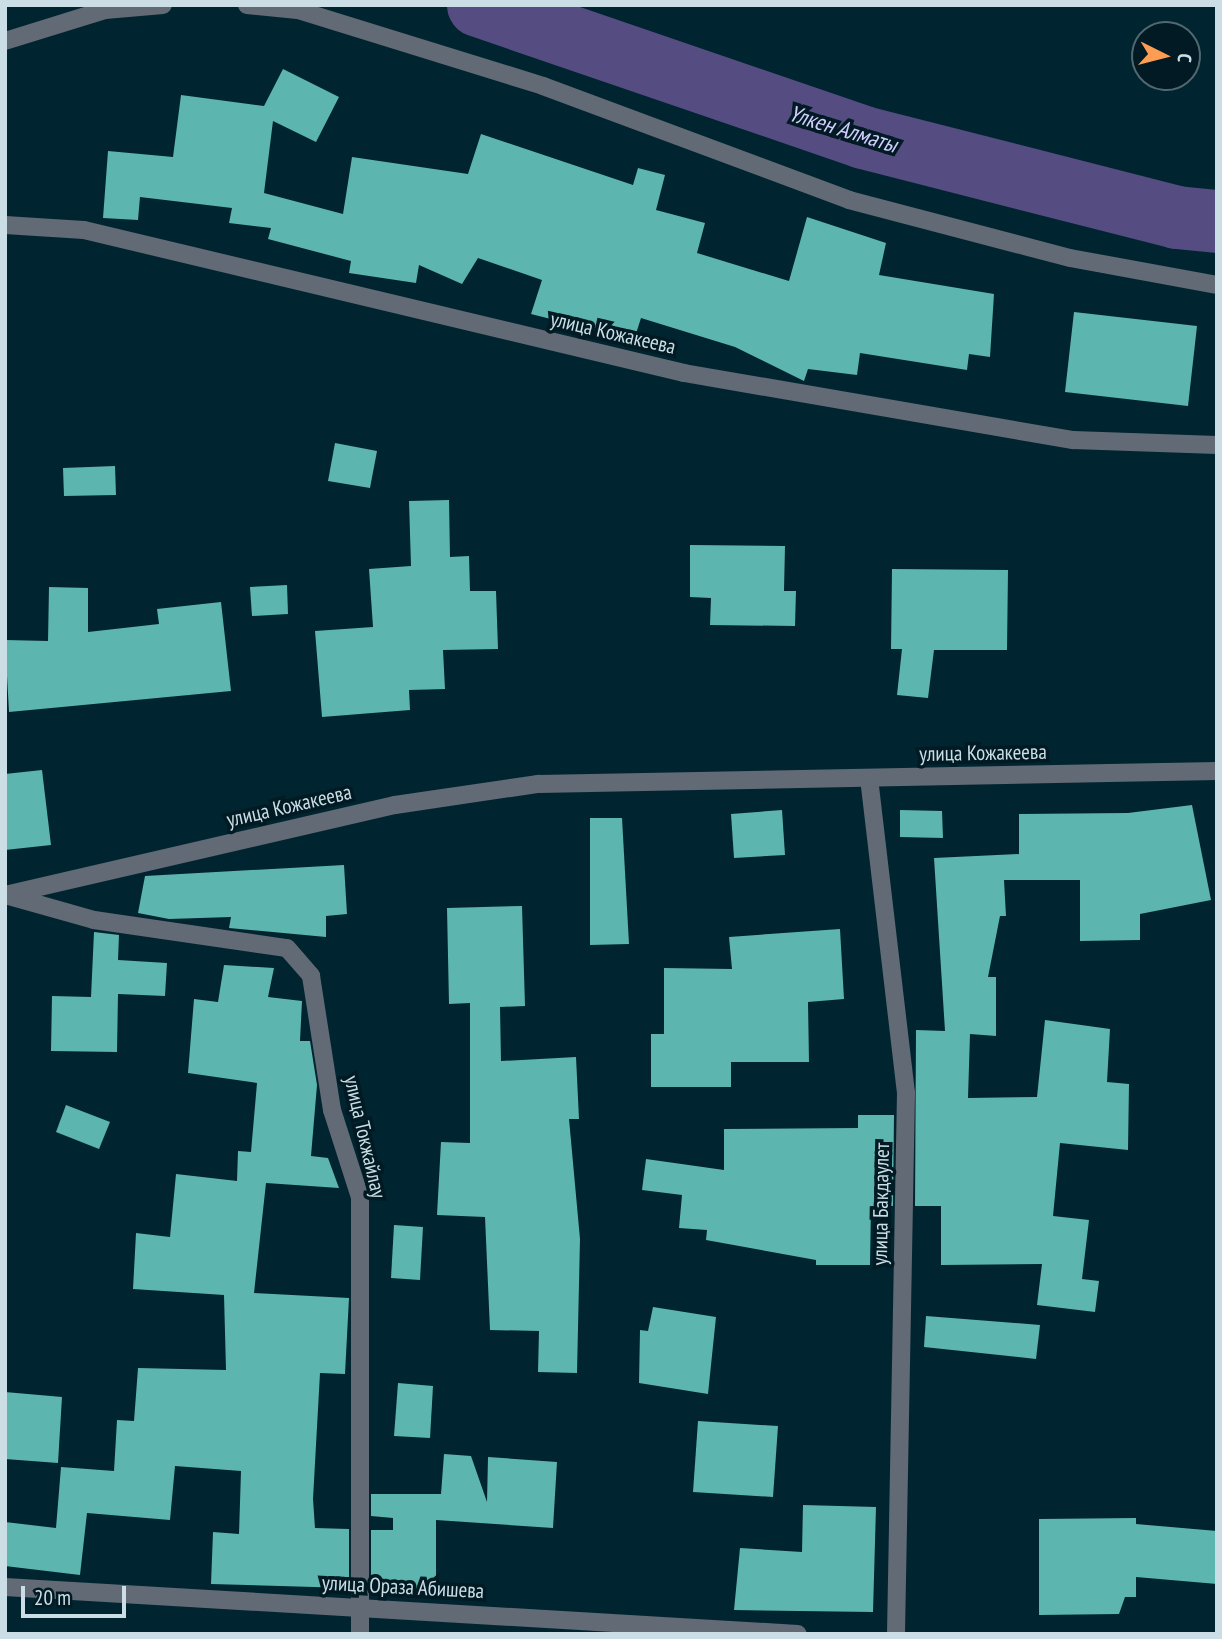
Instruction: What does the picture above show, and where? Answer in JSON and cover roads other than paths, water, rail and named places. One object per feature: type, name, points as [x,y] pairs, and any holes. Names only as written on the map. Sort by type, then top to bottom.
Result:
[{"type":"street","points":[[5,41],[105,10],[163,5]]},
{"type":"street","points":[[247,5],[298,10],[543,86],[849,200],[1070,258],[1217,285]]},
{"type":"street","name":"улица Кожакеева","points":[[5,225],[84,230],[684,373],[1073,440],[1217,444]]},
{"type":"street","name":"улица Кожакеева","points":[[5,895],[395,805],[538,784],[1217,771]]},
{"type":"street","name":"улица Бакдаулет","points":[[869,778],[906,1093],[896,1634]]},
{"type":"street","name":"улица Токжайлау","points":[[5,895],[94,920],[287,948],[311,976],[332,1110],[360,1197],[360,1634]]},
{"type":"street","name":"улица Ораза Абишева","points":[[5,1587],[798,1634]]},
{"type":"waterway","name":"Үлкен Алматы","points":[[478,5],[863,137],[1176,217],[1217,221]]}]
